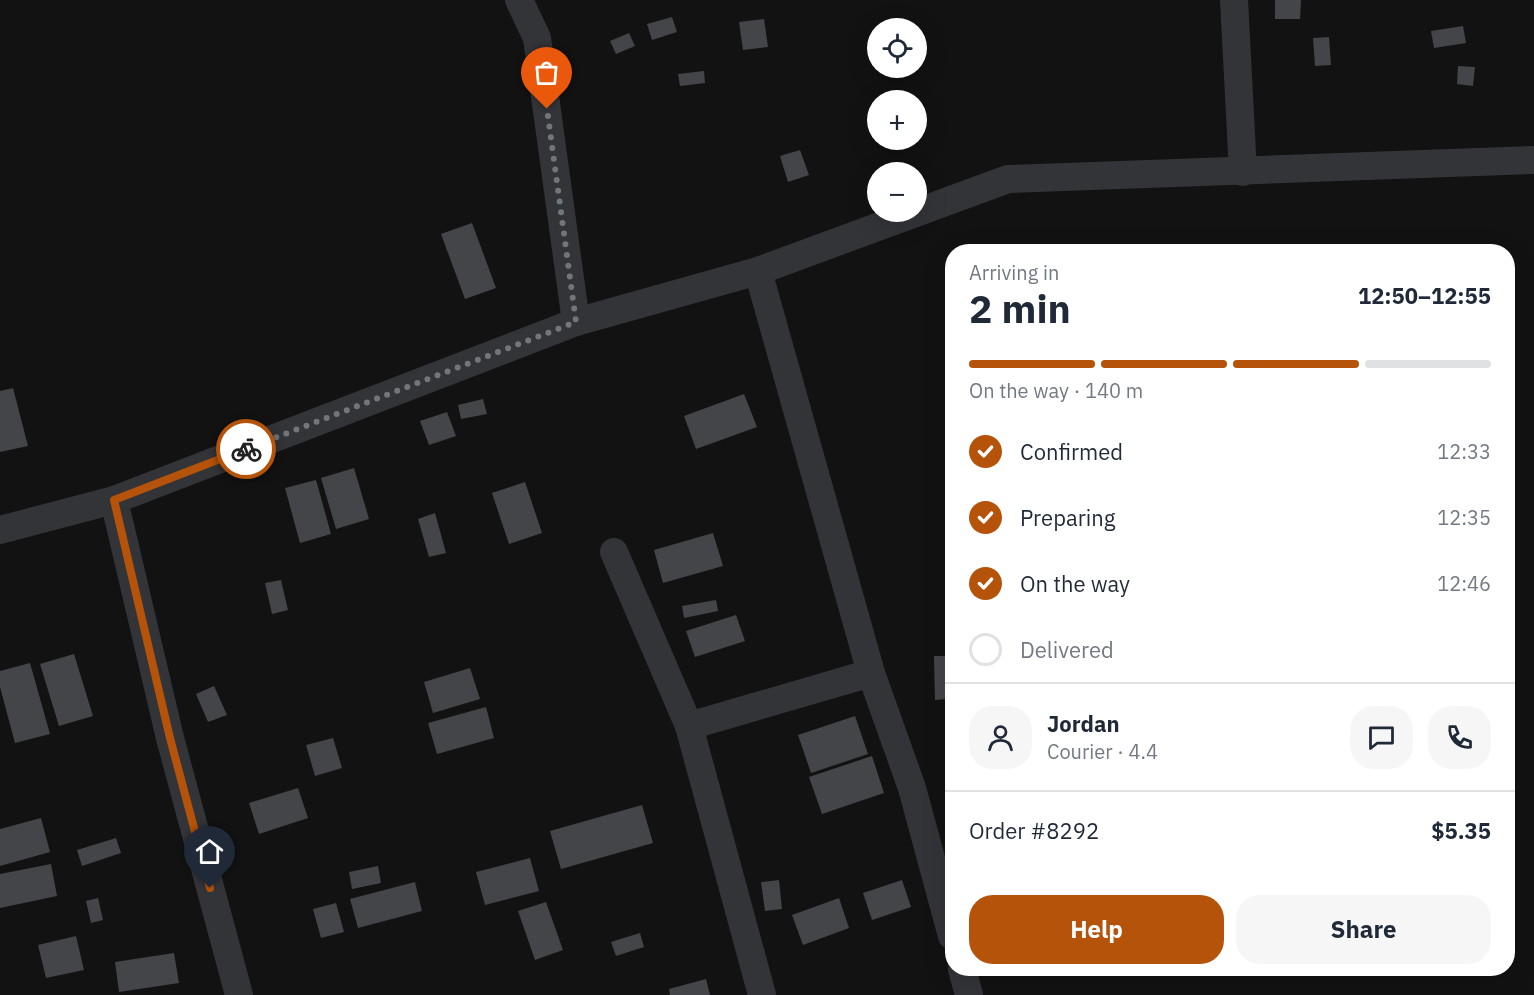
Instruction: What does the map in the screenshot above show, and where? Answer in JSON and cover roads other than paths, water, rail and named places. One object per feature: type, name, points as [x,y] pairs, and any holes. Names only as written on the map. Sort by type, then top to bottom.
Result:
[{"type":"street","points":[[519,0],[537,38],[576,322]]},
{"type":"street","points":[[1234,0],[1243,172]]},
{"type":"street","points":[[0,530],[114,500],[576,322],[758,271],[1008,179],[1534,160]]},
{"type":"street","points":[[758,271],[871,673],[912,788],[945,910]]},
{"type":"street","points":[[114,500],[170,738],[238,995]]},
{"type":"street","points":[[614,552],[689,726],[762,995]]},
{"type":"street","points":[[689,726],[871,673]]},
{"type":"street","points":[[964,976],[969,995]]}]
